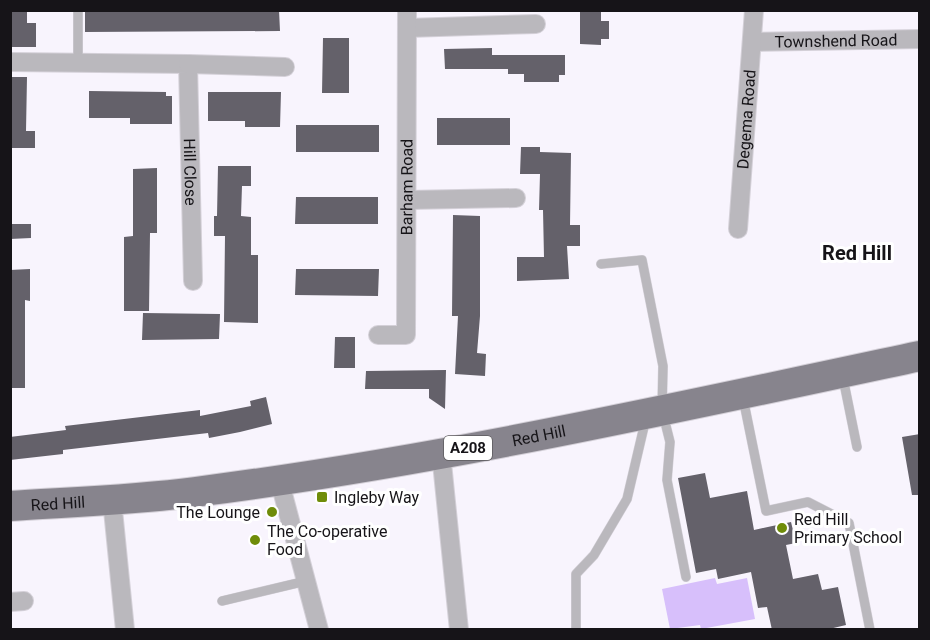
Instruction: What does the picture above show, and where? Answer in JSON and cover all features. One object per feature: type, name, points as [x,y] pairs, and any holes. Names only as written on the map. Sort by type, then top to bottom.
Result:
[{"type":"main road","name":"Red Hill","points":[[10,506],[194,492],[441,453],[920,356]]},
{"type":"street","name":"Degema Road","points":[[738,229],[754,10]]},
{"type":"street","points":[[407,19],[536,24]]},
{"type":"street","name":"Barham Road","points":[[378,335],[406,334],[407,19]]},
{"type":"street","name":"Townshend Road","points":[[752,42],[920,39]]},
{"type":"street","points":[[10,62],[285,67]]},
{"type":"street","name":"Hill Close","points":[[188,64],[193,281]]},
{"type":"street","points":[[408,200],[516,198]]},
{"type":"street","points":[[441,453],[459,630]]},
{"type":"street","points":[[279,479],[319,630]]},
{"type":"street","points":[[112,500],[125,630]]},
{"type":"lane","points":[[78,10],[78,62]]},
{"type":"lane","points":[[576,630],[576,574],[594,555],[627,499],[655,411],[663,366],[642,260],[601,264]]},
{"type":"lane","points":[[842,372],[857,447]]},
{"type":"lane","points":[[742,393],[766,511],[808,502],[849,523],[870,630]]},
{"type":"lane","points":[[655,411],[670,442],[667,480],[686,577]]},
{"type":"lane","points":[[222,601],[306,581]]},
{"type":"shaded area","points":[[715,578],[717,584],[747,578],[755,619],[701,629],[700,625],[670,629],[662,589]]},
{"type":"building","points":[[10,10],[27,10],[27,23],[36,23],[36,47],[10,47]]},
{"type":"building","points":[[85,10],[279,10],[280,31],[85,32]]},
{"type":"building","points":[[580,10],[601,10],[601,21],[609,21],[609,39],[601,39],[601,45],[580,44]]},
{"type":"building","points":[[323,38],[349,38],[349,93],[322,93]]},
{"type":"building","points":[[492,48],[492,55],[565,55],[565,75],[559,75],[559,82],[524,82],[524,74],[508,74],[508,69],[445,69],[444,49]]},
{"type":"building","points":[[10,77],[27,77],[26,131],[35,131],[35,148],[10,148]]},
{"type":"building","points":[[89,91],[166,92],[166,96],[172,96],[172,124],[130,124],[130,118],[89,118]]},
{"type":"building","points":[[208,92],[281,92],[280,127],[245,127],[245,121],[208,121]]},
{"type":"building","points":[[437,118],[510,118],[510,145],[437,145]]},
{"type":"building","points":[[296,125],[379,125],[379,152],[296,152]]},
{"type":"building","points":[[521,147],[540,147],[540,152],[571,153],[570,225],[580,225],[580,246],[567,246],[569,279],[517,281],[517,257],[544,257],[543,210],[539,210],[540,174],[520,174]]},
{"type":"building","points":[[218,166],[251,166],[251,186],[242,186],[241,216],[251,217],[251,255],[258,255],[258,323],[224,322],[225,236],[214,236],[214,216],[217,216]]},
{"type":"building","points":[[157,168],[157,233],[150,233],[149,311],[124,311],[124,237],[133,236],[133,169]]},
{"type":"building","points":[[296,197],[378,197],[378,224],[295,224]]},
{"type":"building","points":[[453,215],[480,216],[480,316],[477,353],[486,354],[485,376],[455,374],[458,316],[452,316]]},
{"type":"building","points":[[10,224],[31,224],[31,238],[10,239]]},
{"type":"building","points":[[30,269],[30,301],[25,300],[25,388],[10,388],[10,270]]},
{"type":"building","points":[[296,269],[379,269],[378,296],[295,295]]},
{"type":"building","points":[[143,313],[220,314],[219,339],[142,340]]},
{"type":"building","points":[[335,337],[355,337],[355,368],[334,368]]},
{"type":"building","points":[[446,370],[445,409],[429,398],[429,389],[365,389],[366,371]]},
{"type":"building","points":[[266,397],[272,424],[240,432],[209,438],[208,433],[63,450],[63,454],[10,460],[10,437],[66,430],[65,426],[200,410],[200,416],[251,406],[250,401]]},
{"type":"building","points":[[920,434],[920,495],[912,495],[902,437]]},
{"type":"building","points":[[705,473],[710,498],[747,491],[754,530],[791,522],[796,543],[786,545],[793,579],[818,574],[822,590],[838,587],[846,625],[825,630],[772,630],[767,607],[758,608],[751,572],[718,579],[716,569],[696,573],[678,478]]},
{"type":"place","name":"Ingleby Way","points":[[322,497]]},
{"type":"place","name":"The Lounge","points":[[272,512]]},
{"type":"place","name":"Red Hill Primary School","points":[[782,528]]},
{"type":"place","name":"The Co-operative Food","points":[[255,540]]},
{"type":"district","name":"Red Hill","points":[[857,253]]}]
